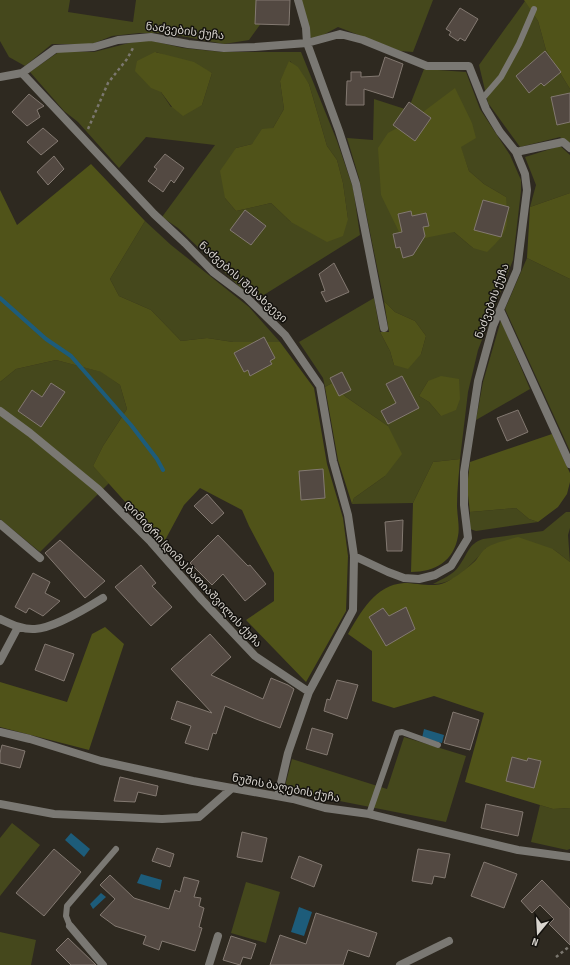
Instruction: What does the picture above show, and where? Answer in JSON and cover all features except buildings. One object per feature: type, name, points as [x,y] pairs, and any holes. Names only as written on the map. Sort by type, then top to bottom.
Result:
[{"type":"street","points":[[298,0],[306,28],[307,43],[356,184],[384,328]]},
{"type":"street","name":"ნაძვების ქუჩა","points":[[22,73],[55,48],[94,47],[118,40],[151,36],[188,44],[224,48],[307,43],[340,34],[363,40],[427,66],[469,66],[486,109],[500,132],[516,152],[525,174],[527,190],[517,270],[493,326],[478,381],[464,472],[464,505],[468,538],[451,566],[435,575],[419,579],[404,578],[354,556]]},
{"type":"street","points":[[0,77],[22,73]]},
{"type":"street","name":"ნაძვების I შესახვევი","points":[[22,73],[154,214],[213,272],[245,296],[285,335],[320,386],[333,460],[348,514],[354,556]]},
{"type":"street","points":[[516,152],[562,142],[570,148]]},
{"type":"street","points":[[500,310],[570,464]]},
{"type":"street","name":"დიმიტრი (დიმა) ბათიაშვილის ქუჩა","points":[[0,411],[98,489],[151,542],[202,600],[255,656],[309,692]]},
{"type":"street","points":[[0,524],[40,558]]},
{"type":"street","points":[[278,796],[288,752],[309,692],[353,610],[354,556]]},
{"type":"street","points":[[0,619],[18,627],[36,629],[54,624],[80,612],[103,598]]},
{"type":"street","points":[[0,662],[18,627]]},
{"type":"street","name":"ნუშის ბაღების ქუჩა","points":[[0,732],[30,739],[101,761],[231,788],[293,799],[325,808],[369,814],[518,850],[570,857]]},
{"type":"street","points":[[0,804],[54,814],[162,819],[199,817],[231,788]]},
{"type":"street","points":[[70,926],[103,965]]},
{"type":"street","points":[[209,965],[218,936]]},
{"type":"street","points":[[400,965],[449,941]]},
{"type":"lane","points":[[482,99],[501,77],[520,44],[534,9]]},
{"type":"lane","points":[[369,814],[397,733],[402,732],[438,745]]},
{"type":"lane","points":[[70,926],[66,916],[67,906],[116,849]]},
{"type":"path","points":[[84,138],[108,83],[127,59],[139,37]]},
{"type":"path","points":[[556,957],[570,946]]},
{"type":"green space","points":[[0,0],[70,0],[68,12],[133,22],[136,0],[278,0],[249,40],[224,44],[165,33],[139,33],[112,36],[92,44],[52,44],[25,66],[9,57],[0,41]]},
{"type":"green space","points":[[294,0],[433,0],[413,52],[400,51],[338,27],[314,40],[305,32]]},
{"type":"green space","points":[[525,1],[538,21],[546,50],[570,89],[570,146],[560,137],[520,147],[488,103],[479,65]]},
{"type":"green space","points":[[148,40],[183,48],[222,52],[301,52],[337,141],[353,188],[360,235],[259,298],[241,288],[178,228],[162,217],[215,145],[146,137],[119,168],[78,122],[64,111],[30,72],[60,51],[94,52]],"holes":[[[156,52],[212,73],[202,105],[171,107],[161,92]],[[290,61],[309,84],[327,146],[337,160],[343,183],[348,219],[291,222],[271,203],[236,211],[225,198],[236,148],[252,144],[273,128],[284,109],[280,81]]]},
{"type":"green space","points":[[424,69],[466,72],[480,109],[510,155],[521,180],[513,260],[478,350],[468,392],[460,459],[433,462],[413,503],[352,504],[354,498],[385,476],[388,426],[346,397],[332,383],[325,387],[323,378],[299,342],[374,298],[380,332],[390,351],[394,365],[421,354],[426,336],[415,321],[395,312],[384,301],[359,178],[347,138],[373,140],[374,99],[408,110]],"holes":[[[431,107],[460,146],[469,171],[484,184],[506,197],[473,248],[454,232],[415,118]],[[428,381],[441,416],[429,402],[419,396]]]},
{"type":"green space","points":[[560,146],[570,155],[570,193],[530,207],[536,185],[525,157]]},
{"type":"green space","points":[[145,221],[171,245],[249,307],[280,342],[233,342],[207,338],[181,341],[151,310],[119,296],[110,279]]},
{"type":"green space","points":[[527,258],[570,279],[570,451],[505,309]]},
{"type":"green space","points":[[501,320],[530,389],[476,420],[483,382]]},
{"type":"green space","points":[[56,360],[102,372],[120,385],[127,409],[103,446],[93,466],[109,483],[40,552],[0,519],[0,382],[16,369]]},
{"type":"green space","points":[[516,508],[529,519],[538,522],[476,531],[470,529],[470,512]]},
{"type":"green space","points":[[566,512],[570,512],[570,528],[568,535],[570,562],[553,549],[486,548],[456,577],[448,581],[433,584],[454,572],[471,547],[478,541],[483,539],[543,531]]},
{"type":"green space","points":[[404,737],[466,756],[446,822],[284,790],[292,759],[387,789]]},
{"type":"green space","points":[[540,805],[553,809],[570,808],[570,849],[567,850],[531,842]]},
{"type":"green space","points":[[12,823],[40,845],[0,896],[0,838]]},
{"type":"green space","points":[[246,882],[280,892],[266,943],[231,933]]},
{"type":"green space","points":[[0,932],[36,940],[31,965],[0,965]]},
{"type":"shaded area","points":[[524,0],[570,0],[570,89],[546,50],[538,21]]},
{"type":"shaded area","points":[[155,52],[194,62],[212,73],[202,105],[183,116],[172,107],[161,92],[151,88],[135,71],[137,61]]},
{"type":"shaded area","points":[[289,61],[298,67],[309,84],[327,146],[337,160],[343,183],[348,219],[343,236],[327,242],[291,222],[271,203],[236,211],[225,198],[220,171],[236,148],[252,144],[262,129],[273,128],[284,109],[280,81]]},
{"type":"shaded area","points":[[455,88],[472,123],[476,138],[461,147],[469,171],[484,184],[506,197],[506,228],[504,233],[487,252],[473,248],[454,232],[420,239],[399,232],[381,195],[378,148],[388,133],[415,118]]},
{"type":"shaded area","points":[[91,164],[145,221],[110,279],[119,296],[151,310],[181,341],[207,338],[233,342],[280,342],[314,388],[327,464],[343,518],[348,556],[346,611],[306,682],[246,620],[274,601],[274,573],[242,510],[200,488],[184,505],[163,544],[93,466],[103,446],[127,409],[120,385],[101,372],[56,360],[16,369],[0,382],[0,190],[17,225]]},
{"type":"shaded area","points":[[570,193],[570,279],[527,258],[530,207]]},
{"type":"shaded area","points":[[384,301],[395,312],[415,321],[426,336],[421,354],[408,369],[394,365],[390,351],[380,332],[389,332]]},
{"type":"shaded area","points":[[441,376],[459,379],[460,399],[456,410],[441,416],[429,402],[419,396],[428,381]]},
{"type":"shaded area","points":[[332,383],[346,397],[388,426],[402,454],[385,476],[354,498],[352,504],[338,460],[325,387]]},
{"type":"shaded area","points":[[552,434],[570,473],[570,482],[567,494],[558,507],[538,522],[529,519],[516,508],[470,512],[467,487],[470,462]]},
{"type":"shaded area","points":[[460,459],[457,499],[459,532],[456,545],[448,558],[442,563],[428,570],[411,572],[413,503],[433,462]]},
{"type":"shaded area","points":[[518,537],[553,549],[570,562],[570,808],[553,809],[465,782],[484,713],[434,696],[394,708],[372,701],[372,651],[348,634],[370,601],[385,589],[404,583],[437,585],[445,583],[469,566],[486,548]]},
{"type":"shaded area","points":[[105,627],[124,644],[89,750],[0,727],[0,682],[67,702],[92,634]]},
{"type":"water","points":[[424,729],[444,735],[442,743],[422,738]]},
{"type":"water","points":[[71,833],[90,849],[84,857],[65,840]]},
{"type":"water","points":[[141,874],[162,880],[160,890],[137,883]]},
{"type":"water","points":[[101,893],[106,897],[93,909],[90,904]]},
{"type":"water","points":[[299,907],[312,912],[304,936],[291,932]]},
{"type":"waterway","points":[[0,298],[46,339],[71,356],[131,425],[157,459],[163,470]]}]
